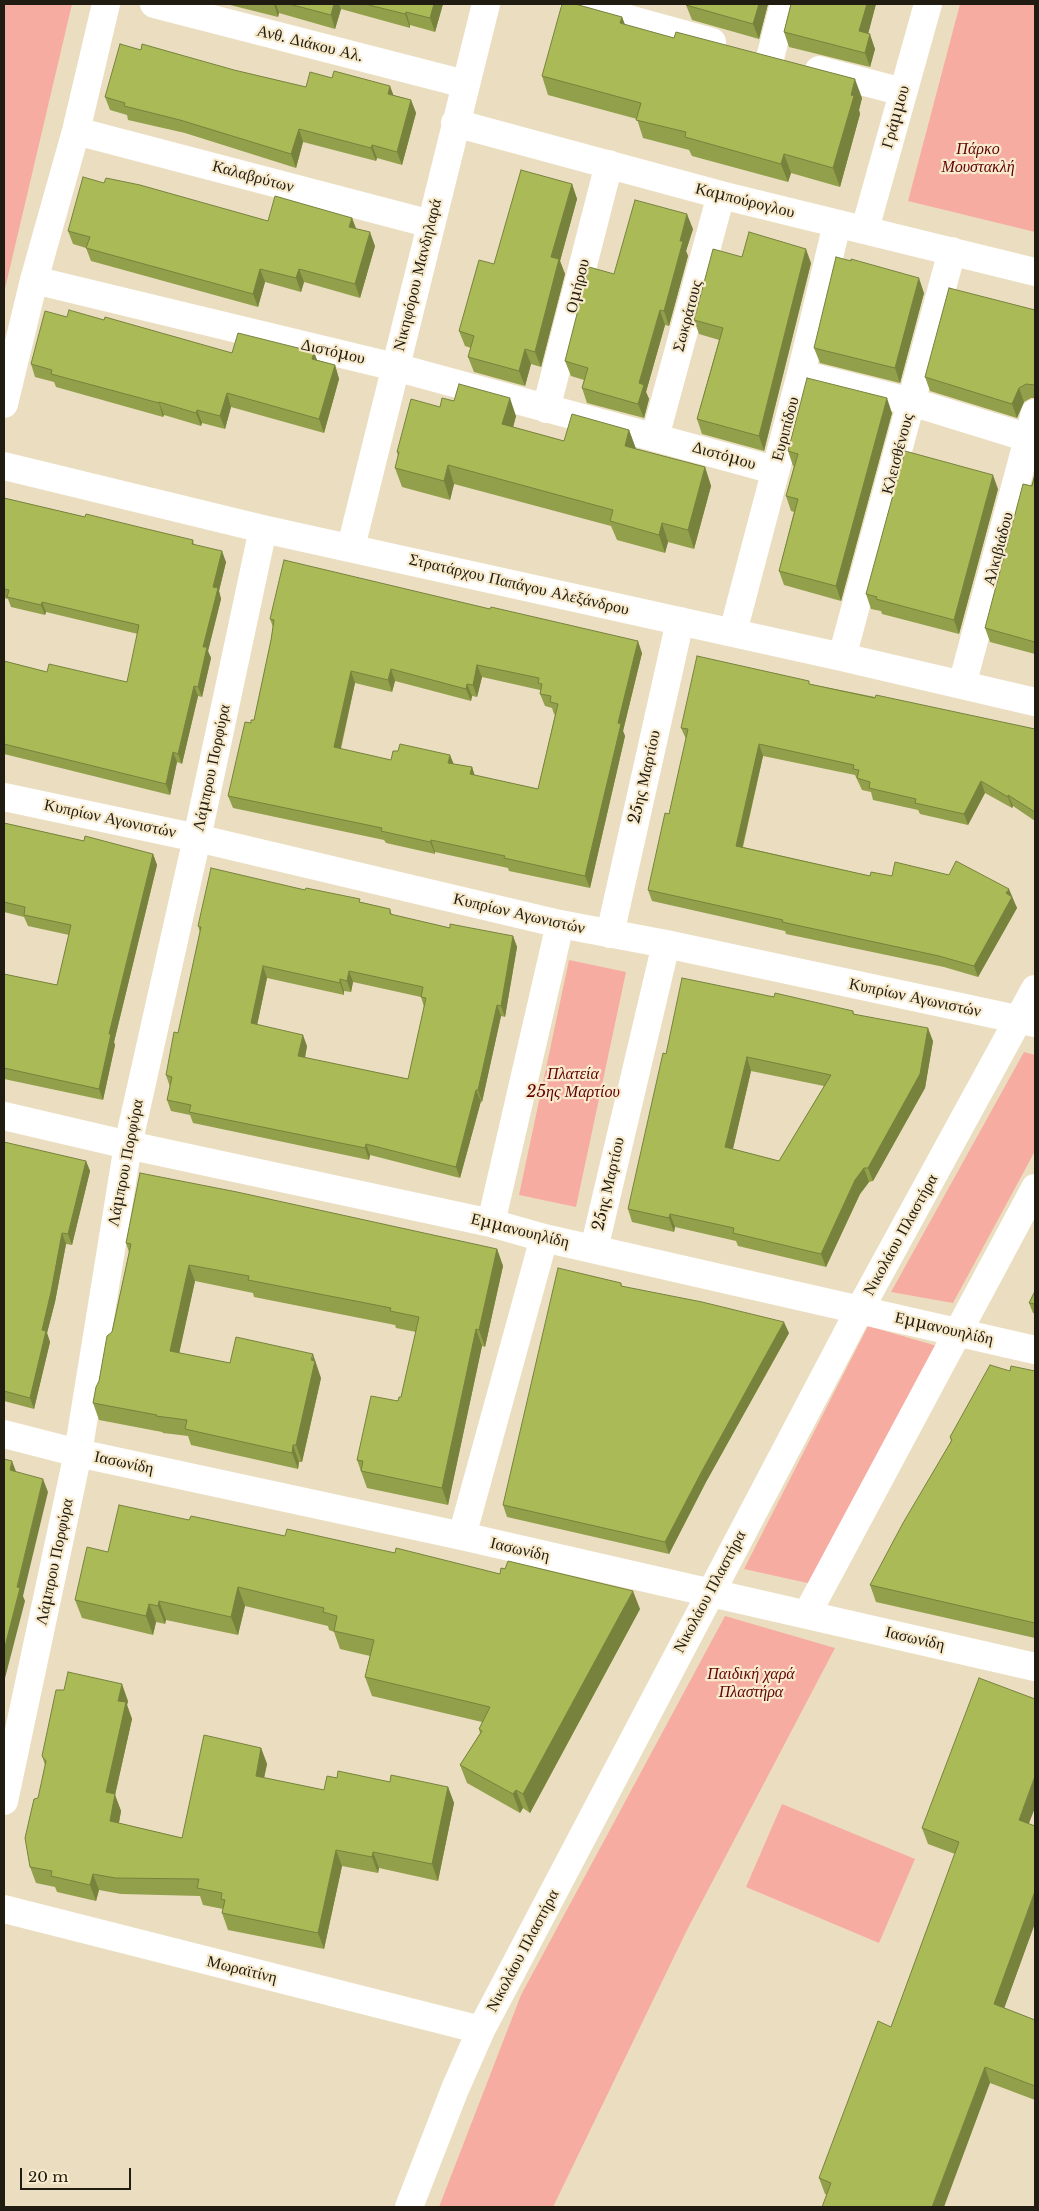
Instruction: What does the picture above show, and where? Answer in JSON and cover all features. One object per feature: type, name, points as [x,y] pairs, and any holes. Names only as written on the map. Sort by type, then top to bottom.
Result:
[{"type":"street","points":[[4,404],[34,280],[76,131],[106,4]]},
{"type":"street","name":"Ανθ. Διάκου Αλ.","points":[[154,4],[465,84]]},
{"type":"street","name":"Νικηφόρου Μανδηλαρά","points":[[351,547],[486,4]]},
{"type":"street","points":[[574,4],[656,14],[738,49],[902,92]]},
{"type":"street","points":[[770,58],[784,4]]},
{"type":"street","name":"Γράμμου","points":[[864,230],[928,4]]},
{"type":"street","name":"Καμπούρογλου","points":[[455,123],[721,195],[1035,272]]},
{"type":"street","name":"Καλαβρύτων","points":[[76,131],[431,224]]},
{"type":"street","name":"Ομήρου","points":[[546,409],[609,164]]},
{"type":"street","name":"Σωκράτους","points":[[655,437],[721,195]]},
{"type":"street","name":"Ευριπίδου","points":[[733,632],[774,470],[801,374],[837,224]]},
{"type":"street","name":"Κλεισθένους","points":[[842,657],[952,251]]},
{"type":"street","name":"Διστόμου","points":[[34,280],[395,367],[774,470]]},
{"type":"street","points":[[801,374],[1033,430]]},
{"type":"street","name":"Αλκιβιάδου","points":[[962,685],[1033,430]]},
{"type":"street","name":"Στρατάρχου Παπάγου Αλεξάνδρου","points":[[4,466],[263,528],[733,632],[1035,702]]},
{"type":"street","name":"Λάμπρου Πορφύρα","points":[[4,1801],[78,1453],[128,1145],[197,838],[263,528]]},
{"type":"street","name":"25ης Μαρτίου","points":[[610,934],[680,621]]},
{"type":"street","name":"Κυπρίων Αγωνιστών","points":[[4,797],[197,838],[560,924],[666,944],[1027,1022]]},
{"type":"street","points":[[491,1223],[560,924]]},
{"type":"street","name":"25ης Μαρτίου","points":[[594,1249],[666,944]]},
{"type":"street","name":"Νικολάου Πλαστήρα","points":[[409,2207],[455,2089],[481,2030],[860,1310],[1027,1022],[1035,989]]},
{"type":"street","name":"Εμμανουηλίδη","points":[[4,1116],[128,1145],[491,1223],[544,1238],[1035,1350]]},
{"type":"street","points":[[807,1614],[1035,1188]]},
{"type":"street","points":[[462,1536],[544,1238]]},
{"type":"street","name":"Ιασωνίδη","points":[[4,1434],[78,1453],[462,1536],[1035,1667]]},
{"type":"street","name":"Μωραϊτίνη","points":[[4,1909],[481,2030]]},
{"type":"green space","points":[[4,4],[72,4],[4,293]]},
{"type":"green space","name":"Πάρκο Μουστακλή","points":[[960,4],[1035,4],[1035,232],[908,201]]},
{"type":"green space","name":"Πλατεία 25ης Μαρτίου","points":[[569,960],[626,972],[576,1207],[519,1195]]},
{"type":"green space","points":[[1024,1052],[1035,1055],[1035,1151],[953,1303],[891,1292]]},
{"type":"green space","points":[[868,1326],[937,1346],[812,1584],[744,1569]]},
{"type":"green space","name":"Παιδική χαρά Πλαστήρα","points":[[725,1616],[835,1648],[687,1930],[553,2207],[439,2207],[521,1995]]},
{"type":"green space","points":[[782,1804],[915,1859],[879,1943],[746,1887]]},
{"type":"building","points":[[289,4],[334,4],[331,15]]},
{"type":"building","points":[[365,4],[434,4],[430,18]]},
{"type":"building","points":[[562,4],[575,4],[622,17],[620,23],[674,38],[676,32],[855,79],[851,95],[854,96],[833,168],[784,154],[781,164],[685,137],[686,132],[636,120],[641,103],[542,76]]},
{"type":"building","points":[[687,4],[759,4],[753,24]]},
{"type":"building","points":[[791,4],[867,4],[859,31],[870,34],[865,53],[784,32]]},
{"type":"building","points":[[120,44],[141,50],[142,44],[234,70],[306,87],[310,72],[332,78],[334,71],[390,86],[388,94],[411,100],[397,152],[372,145],[371,148],[299,129],[291,154],[180,120],[124,106],[125,103],[105,97]]},
{"type":"building","points":[[521,170],[572,184],[551,257],[559,259],[535,352],[525,349],[519,371],[468,357],[474,336],[459,331],[479,260],[494,264]]},
{"type":"building","points":[[83,177],[104,183],[106,178],[140,185],[268,221],[275,196],[352,218],[349,227],[370,232],[355,284],[299,269],[296,278],[260,269],[253,294],[86,248],[90,237],[68,231]]},
{"type":"building","points":[[635,200],[687,214],[680,241],[683,241],[664,311],[660,310],[639,383],[644,385],[638,404],[582,388],[588,368],[565,361],[589,267],[614,274]]},
{"type":"building","points":[[749,232],[806,249],[759,436],[697,419],[723,328],[694,320],[713,249],[742,257]]},
{"type":"building","points":[[836,257],[851,261],[851,259],[919,278],[895,368],[814,348]]},
{"type":"building","points":[[949,288],[1035,310],[1035,385],[1026,384],[1019,388],[1012,404],[925,377]]},
{"type":"building","points":[[69,310],[104,320],[105,317],[232,353],[238,333],[314,352],[312,359],[335,365],[319,419],[227,393],[220,416],[197,410],[196,413],[51,374],[52,370],[31,364],[45,311],[67,317]]},
{"type":"building","points":[[807,378],[887,398],[836,586],[779,571],[798,499],[786,496],[798,454],[788,451]]},
{"type":"building","points":[[459,384],[510,398],[502,424],[564,441],[572,414],[629,430],[625,446],[705,467],[688,530],[662,523],[659,535],[610,521],[613,510],[448,465],[444,481],[395,468],[399,452],[397,452],[411,399],[440,407],[442,398],[454,401]]},
{"type":"building","points":[[905,451],[993,475],[954,620],[876,599],[877,597],[866,594]]},
{"type":"building","points":[[1035,474],[1035,642],[985,628],[1023,484],[1032,486]]},
{"type":"building","points":[[4,498],[85,517],[86,514],[193,540],[192,544],[222,551],[213,587],[218,588],[203,647],[207,647],[198,687],[194,686],[178,754],[173,752],[166,784],[4,744],[4,661],[47,672],[49,664],[127,682],[139,625],[42,602],[41,605],[7,597],[9,590],[4,589]]},
{"type":"building","points":[[284,560],[490,609],[491,607],[638,641],[618,723],[621,724],[585,876],[504,858],[505,856],[381,831],[382,828],[228,796],[245,722],[251,723],[251,720],[254,720],[271,640],[274,620],[270,619]],"holes":[[[477,665],[539,678],[538,683],[542,684],[540,694],[551,696],[550,702],[558,704],[538,789],[470,774],[472,767],[448,763],[450,755],[400,744],[398,751],[393,751],[391,760],[334,747],[351,671],[388,680],[391,669],[466,689],[467,684],[473,685]]]},
{"type":"building","points":[[697,656],[809,681],[809,684],[875,698],[876,695],[1035,729],[1035,812],[981,781],[964,814],[915,803],[916,799],[869,788],[870,782],[857,778],[859,770],[853,769],[854,765],[759,744],[736,846],[870,876],[871,872],[892,876],[895,862],[949,875],[956,861],[1009,889],[1006,893],[1012,897],[974,966],[939,956],[782,922],[783,920],[648,890],[665,813],[669,814],[688,729],[681,728]]},
{"type":"building","points":[[4,823],[84,841],[85,836],[153,854],[109,1034],[111,1034],[99,1089],[4,1068],[4,974],[57,985],[71,925],[24,915],[25,907],[4,902]]},
{"type":"building","points":[[211,868],[305,890],[306,888],[360,899],[359,902],[390,909],[390,914],[450,928],[450,924],[513,936],[501,1006],[497,1005],[478,1090],[476,1090],[456,1167],[366,1144],[365,1148],[189,1112],[191,1105],[167,1100],[172,1077],[166,1075],[174,1032],[178,1033],[201,927],[198,926]],"holes":[[[263,966],[340,983],[340,979],[347,981],[349,971],[423,987],[421,997],[426,998],[408,1079],[298,1056],[303,1035],[251,1023]]]},
{"type":"building","points":[[682,978],[774,997],[775,993],[853,1011],[853,1014],[928,1028],[920,1074],[868,1168],[864,1168],[855,1180],[821,1254],[733,1233],[734,1228],[670,1214],[669,1218],[628,1209],[663,1053],[666,1054]],"holes":[[[747,1057],[831,1075],[779,1161],[725,1147]]]},
{"type":"building","points":[[4,1142],[86,1161],[68,1234],[62,1233],[42,1330],[46,1331],[30,1398],[4,1391]]},
{"type":"building","points":[[140,1173],[237,1192],[497,1249],[479,1330],[476,1329],[442,1488],[361,1471],[363,1461],[357,1460],[371,1396],[398,1401],[399,1397],[401,1397],[419,1317],[390,1311],[391,1308],[248,1280],[249,1276],[189,1265],[170,1351],[230,1363],[236,1337],[313,1354],[311,1360],[315,1361],[296,1445],[293,1445],[292,1453],[185,1429],[187,1420],[156,1416],[93,1403],[107,1336],[112,1332],[131,1244],[126,1243]]},
{"type":"building","points":[[558,1268],[621,1283],[621,1286],[702,1302],[784,1322],[665,1542],[503,1505]]},
{"type":"building","points":[[1035,1291],[1035,1304],[1029,1303]]},
{"type":"building","points":[[990,1365],[1010,1371],[1011,1366],[1035,1371],[1035,1623],[870,1585],[903,1523],[952,1440],[950,1437]]},
{"type":"building","points":[[4,1459],[12,1461],[10,1470],[43,1479],[17,1587],[20,1588],[4,1650]]},
{"type":"building","points":[[119,1505],[189,1520],[191,1516],[285,1536],[287,1529],[395,1553],[396,1548],[500,1574],[501,1568],[505,1569],[508,1561],[633,1591],[523,1794],[516,1790],[513,1794],[460,1765],[482,1731],[479,1729],[490,1707],[365,1677],[374,1640],[334,1631],[337,1616],[323,1612],[324,1608],[238,1587],[231,1617],[159,1601],[158,1606],[149,1604],[146,1616],[75,1600],[87,1547],[108,1552]]},
{"type":"building","points":[[68,1672],[122,1684],[118,1701],[126,1702],[106,1792],[115,1794],[110,1821],[182,1838],[204,1735],[261,1748],[256,1776],[324,1790],[327,1776],[337,1778],[338,1771],[390,1782],[391,1775],[448,1787],[432,1864],[373,1852],[372,1857],[336,1850],[318,1933],[222,1913],[225,1900],[221,1899],[222,1893],[197,1888],[199,1879],[115,1878],[93,1874],[90,1885],[51,1876],[52,1871],[30,1867],[25,1838],[34,1799],[38,1798],[46,1761],[42,1756],[56,1690],[64,1690]]},
{"type":"building","points":[[979,1678],[1035,1699],[1035,1776],[1019,1820],[1035,1826],[1035,1891],[994,2004],[1035,2020],[1035,2086],[985,2067],[932,2207],[822,2207],[831,2183],[819,2178],[878,2021],[891,2027],[959,1842],[922,1828]]}]
